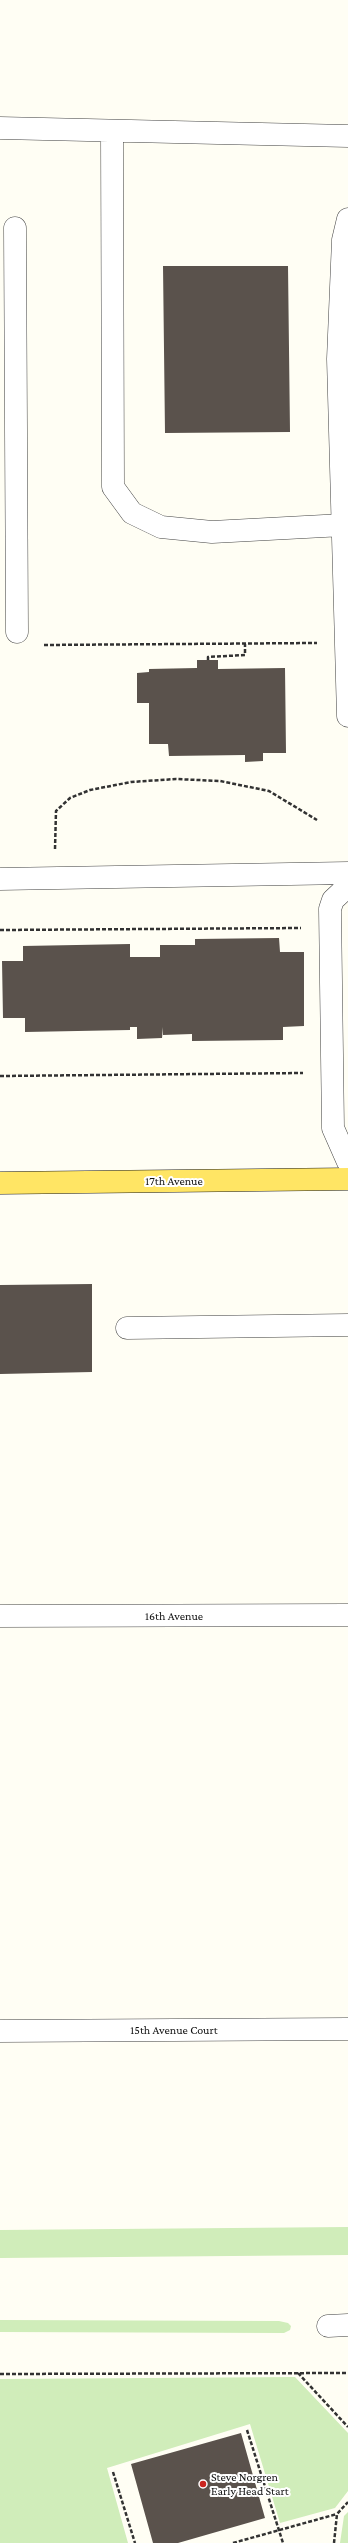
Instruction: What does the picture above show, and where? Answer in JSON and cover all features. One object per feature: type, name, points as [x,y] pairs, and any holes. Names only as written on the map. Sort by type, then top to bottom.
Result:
[{"type":"main road","name":"17th Avenue","points":[[0,1183],[348,1179]]},
{"type":"street","points":[[0,128],[348,136]]},
{"type":"street","points":[[112,131],[113,487],[132,513],[161,527],[212,532],[343,525]]},
{"type":"street","points":[[348,219],[343,240],[338,358],[346,588],[348,716]]},
{"type":"street","points":[[14,228],[8,455],[17,632]]},
{"type":"street","points":[[0,879],[348,873]]},
{"type":"street","points":[[348,886],[333,900],[330,909],[333,1128],[348,1162]]},
{"type":"street","points":[[127,1328],[348,1325]]},
{"type":"street","name":"16th Avenue","points":[[0,1616],[348,1615]]},
{"type":"street","name":"15th Avenue Court","points":[[0,2031],[348,2029]]},
{"type":"path","points":[[40,645],[319,643]]},
{"type":"path","points":[[208,660],[208,657],[245,655],[245,644]]},
{"type":"path","points":[[47,851],[55,851],[56,811],[70,798],[90,790],[131,782],[176,779],[220,781],[269,791],[317,820]]},
{"type":"path","points":[[0,930],[310,928]]},
{"type":"path","points":[[0,1076],[304,1073]]},
{"type":"path","points":[[0,2374],[348,2372]]},
{"type":"path","points":[[298,2373],[348,2427]]},
{"type":"path","points":[[247,2430],[282,2543]]},
{"type":"path","points":[[113,2472],[135,2543]]},
{"type":"path","points":[[233,2543],[337,2514],[348,2502]]},
{"type":"path","points":[[334,2543],[337,2514]]},
{"type":"green space","points":[[348,2227],[348,2255],[0,2258],[0,2230]]},
{"type":"green space","points":[[0,2320],[279,2321],[288,2323],[291,2326],[290,2330],[284,2333],[0,2332]]},
{"type":"green space","points":[[295,2377],[348,2433],[348,2491],[335,2508],[280,2523],[250,2424],[107,2468],[128,2543],[0,2543],[0,2379]]},
{"type":"green space","points":[[348,2512],[348,2543],[340,2543],[344,2516]]},
{"type":"building","points":[[163,266],[288,266],[290,432],[165,433]]},
{"type":"building","points":[[197,660],[218,660],[218,669],[285,668],[286,753],[263,753],[263,761],[245,762],[245,755],[169,756],[168,744],[149,744],[149,703],[137,703],[137,673],[149,672],[149,669],[197,668]]},
{"type":"building","points":[[279,938],[280,952],[304,952],[304,1026],[283,1027],[283,1040],[192,1041],[192,1034],[163,1035],[163,1027],[162,1038],[137,1039],[137,1027],[130,1027],[130,1030],[25,1032],[25,1018],[3,1018],[2,961],[23,961],[23,946],[130,944],[130,957],[160,957],[160,945],[195,945],[195,939]]},
{"type":"building","points":[[92,1284],[92,1372],[0,1374],[0,1285]]},
{"type":"building","points":[[241,2433],[265,2518],[178,2543],[153,2543],[131,2464]]},
{"type":"place","name":"Steve Norgren Early Head Start","points":[[203,2484]]}]
